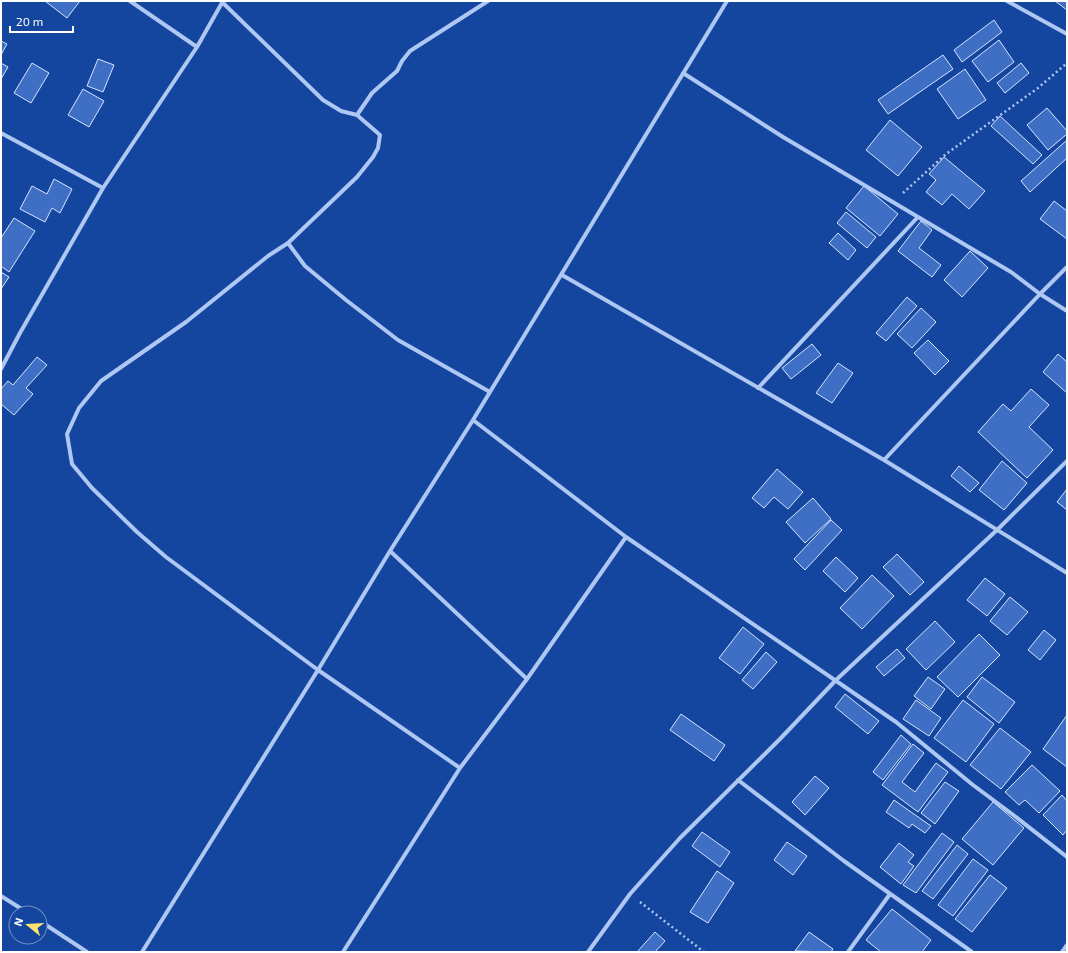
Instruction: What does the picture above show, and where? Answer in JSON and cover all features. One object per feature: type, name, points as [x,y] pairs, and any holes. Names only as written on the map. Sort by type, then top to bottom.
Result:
[{"type":"street","points":[[130,1],[197,47]]},
{"type":"street","points":[[1,369],[103,188],[197,47],[223,1],[323,100],[341,111],[356,115],[380,135],[378,148],[373,157],[357,177],[288,243],[268,256],[186,322],[101,381],[79,408],[67,434],[72,464],[92,488],[136,532],[166,557],[318,670],[460,768]]},
{"type":"street","points":[[356,115],[372,93],[397,71],[402,61],[410,51],[488,1]]},
{"type":"street","points":[[142,952],[318,670],[390,551],[473,420],[728,1]]},
{"type":"street","points":[[1007,1],[1067,34]]},
{"type":"street","points":[[683,73],[783,137],[894,202],[917,218],[1011,272],[1040,294],[1067,311]]},
{"type":"street","points":[[1,133],[103,188]]},
{"type":"street","points":[[758,388],[917,218]]},
{"type":"street","points":[[288,243],[305,266],[398,340],[490,392]]},
{"type":"street","points":[[884,460],[1067,267]]},
{"type":"street","points":[[562,275],[884,460],[1067,573]]},
{"type":"street","points":[[473,420],[626,537],[896,722],[973,785],[1018,818],[1067,858]]},
{"type":"street","points":[[588,952],[630,894],[680,838],[780,739],[836,680],[997,530],[1067,461]]},
{"type":"street","points":[[343,952],[460,768],[527,680],[626,537]]},
{"type":"street","points":[[390,551],[527,680]]},
{"type":"street","points":[[738,780],[890,894],[972,952]]},
{"type":"street","points":[[848,952],[890,894]]},
{"type":"street","points":[[1,896],[15,905]]},
{"type":"street","points":[[48,926],[87,952]]},
{"type":"street","points":[[1062,952],[1067,945]]},
{"type":"path","points":[[894,202],[946,154],[1038,88],[1067,63]]},
{"type":"path","points":[[630,894],[704,952]]},
{"type":"building","points":[[45,1],[80,1],[67,18]]},
{"type":"building","points":[[1055,1],[1067,1],[1067,10]]},
{"type":"building","points":[[994,20],[1002,32],[962,62],[954,50]]},
{"type":"building","points":[[999,40],[1014,62],[988,82],[972,61]]},
{"type":"building","points":[[1,41],[7,44],[1,55]]},
{"type":"building","points":[[943,55],[953,69],[888,114],[878,100]]},
{"type":"building","points":[[98,59],[114,65],[103,92],[87,86]]},
{"type":"building","points":[[1,63],[8,67],[1,79]]},
{"type":"building","points":[[32,63],[49,73],[31,103],[14,93]]},
{"type":"building","points":[[1021,63],[1029,73],[1005,93],[997,83]]},
{"type":"building","points":[[965,69],[986,100],[958,119],[937,89]]},
{"type":"building","points":[[83,89],[104,101],[89,127],[68,115]]},
{"type":"building","points":[[1047,108],[1067,131],[1067,134],[1048,150],[1027,125]]},
{"type":"building","points":[[1000,116],[1042,155],[1033,164],[991,126]]},
{"type":"building","points":[[890,120],[922,147],[898,176],[866,150]]},
{"type":"building","points":[[1067,140],[1067,158],[1030,192],[1021,181]]},
{"type":"building","points":[[944,157],[985,191],[969,209],[952,194],[942,205],[926,192],[936,180],[929,174]]},
{"type":"building","points":[[54,179],[72,189],[60,213],[52,208],[45,222],[20,209],[32,186],[47,194]]},
{"type":"building","points":[[864,186],[898,214],[880,236],[846,208]]},
{"type":"building","points":[[1054,201],[1067,211],[1067,239],[1040,219]]},
{"type":"building","points":[[846,212],[876,237],[867,248],[837,223]]},
{"type":"building","points":[[14,218],[35,231],[9,272],[1,266],[1,238]]},
{"type":"building","points":[[921,221],[932,230],[919,248],[941,265],[932,277],[898,251]]},
{"type":"building","points":[[838,233],[856,250],[848,260],[829,243]]},
{"type":"building","points":[[970,251],[988,268],[962,297],[944,280]]},
{"type":"building","points":[[1,272],[9,277],[1,289]]},
{"type":"building","points":[[907,297],[917,306],[886,341],[876,333]]},
{"type":"building","points":[[921,308],[936,322],[912,348],[897,334]]},
{"type":"building","points":[[928,340],[949,361],[935,375],[914,353]]},
{"type":"building","points":[[812,344],[821,355],[791,379],[782,368]]},
{"type":"building","points":[[1058,354],[1067,362],[1067,393],[1043,372]]},
{"type":"building","points":[[37,357],[47,365],[26,388],[33,394],[14,415],[1,404],[1,389],[8,381],[13,385]]},
{"type":"building","points":[[838,363],[853,373],[832,403],[816,393]]},
{"type":"building","points":[[1031,389],[1049,405],[1029,427],[1053,450],[1027,478],[978,432],[1003,404],[1011,411]]},
{"type":"building","points":[[1002,461],[1027,483],[1004,510],[979,490]]},
{"type":"building","points":[[959,466],[979,483],[970,492],[951,476]]},
{"type":"building","points":[[777,469],[803,492],[788,509],[774,497],[764,508],[752,498]]},
{"type":"building","points":[[1067,489],[1067,510],[1057,502]]},
{"type":"building","points":[[813,498],[831,519],[805,543],[786,522]]},
{"type":"building","points":[[831,520],[842,530],[805,570],[794,559]]},
{"type":"building","points":[[897,554],[924,582],[910,595],[883,567]]},
{"type":"building","points":[[836,557],[858,578],[845,592],[823,571]]},
{"type":"building","points":[[872,575],[894,596],[862,629],[840,608]]},
{"type":"building","points":[[985,578],[1005,594],[987,616],[967,600]]},
{"type":"building","points":[[1010,597],[1028,612],[1007,635],[990,621]]},
{"type":"building","points":[[935,621],[955,642],[926,670],[906,649]]},
{"type":"building","points":[[743,627],[764,644],[740,674],[719,658]]},
{"type":"building","points":[[1044,630],[1056,640],[1040,660],[1028,650]]},
{"type":"building","points":[[979,634],[1000,655],[958,697],[937,677]]},
{"type":"building","points":[[897,649],[905,658],[884,676],[876,667]]},
{"type":"building","points":[[766,652],[777,662],[753,689],[742,680]]},
{"type":"building","points":[[928,677],[945,689],[931,709],[914,696]]},
{"type":"building","points":[[982,677],[1015,702],[999,723],[967,697]]},
{"type":"building","points":[[845,694],[879,721],[868,734],[835,707]]},
{"type":"building","points":[[916,700],[941,718],[929,736],[903,719]]},
{"type":"building","points":[[963,700],[994,724],[966,762],[934,738]]},
{"type":"building","points":[[681,714],[725,745],[714,761],[670,730]]},
{"type":"building","points":[[1067,715],[1067,767],[1043,749]]},
{"type":"building","points":[[1000,728],[1031,752],[1001,789],[970,765]]},
{"type":"building","points":[[901,735],[911,744],[883,780],[873,772]]},
{"type":"building","points":[[913,744],[924,753],[902,782],[915,792],[936,763],[948,772],[918,812],[882,785]]},
{"type":"building","points":[[1032,765],[1060,791],[1039,813],[1025,800],[1019,805],[1005,792]]},
{"type":"building","points":[[815,776],[829,788],[805,815],[792,802]]},
{"type":"building","points":[[945,782],[959,791],[935,824],[921,813]]},
{"type":"building","points":[[1062,795],[1067,801],[1067,830],[1063,835],[1043,815]]},
{"type":"building","points":[[894,800],[931,826],[925,833],[912,824],[909,828],[886,812]]},
{"type":"building","points":[[993,802],[1024,828],[993,865],[962,839]]},
{"type":"building","points":[[702,832],[730,852],[720,867],[692,846]]},
{"type":"building","points":[[942,833],[954,842],[916,893],[903,885]]},
{"type":"building","points":[[787,842],[807,856],[793,875],[774,860]]},
{"type":"building","points":[[899,843],[914,855],[908,862],[914,866],[901,884],[880,867]]},
{"type":"building","points":[[957,845],[968,854],[933,899],[922,891]]},
{"type":"building","points":[[973,859],[988,870],[953,916],[938,905]]},
{"type":"building","points":[[717,871],[734,883],[708,923],[690,912]]},
{"type":"building","points":[[990,875],[1007,888],[972,932],[955,919]]},
{"type":"building","points":[[892,909],[931,940],[922,952],[881,952],[866,940]]},
{"type":"building","points":[[655,932],[665,941],[655,952],[637,952]]},
{"type":"building","points":[[809,932],[833,949],[831,952],[795,951]]}]
